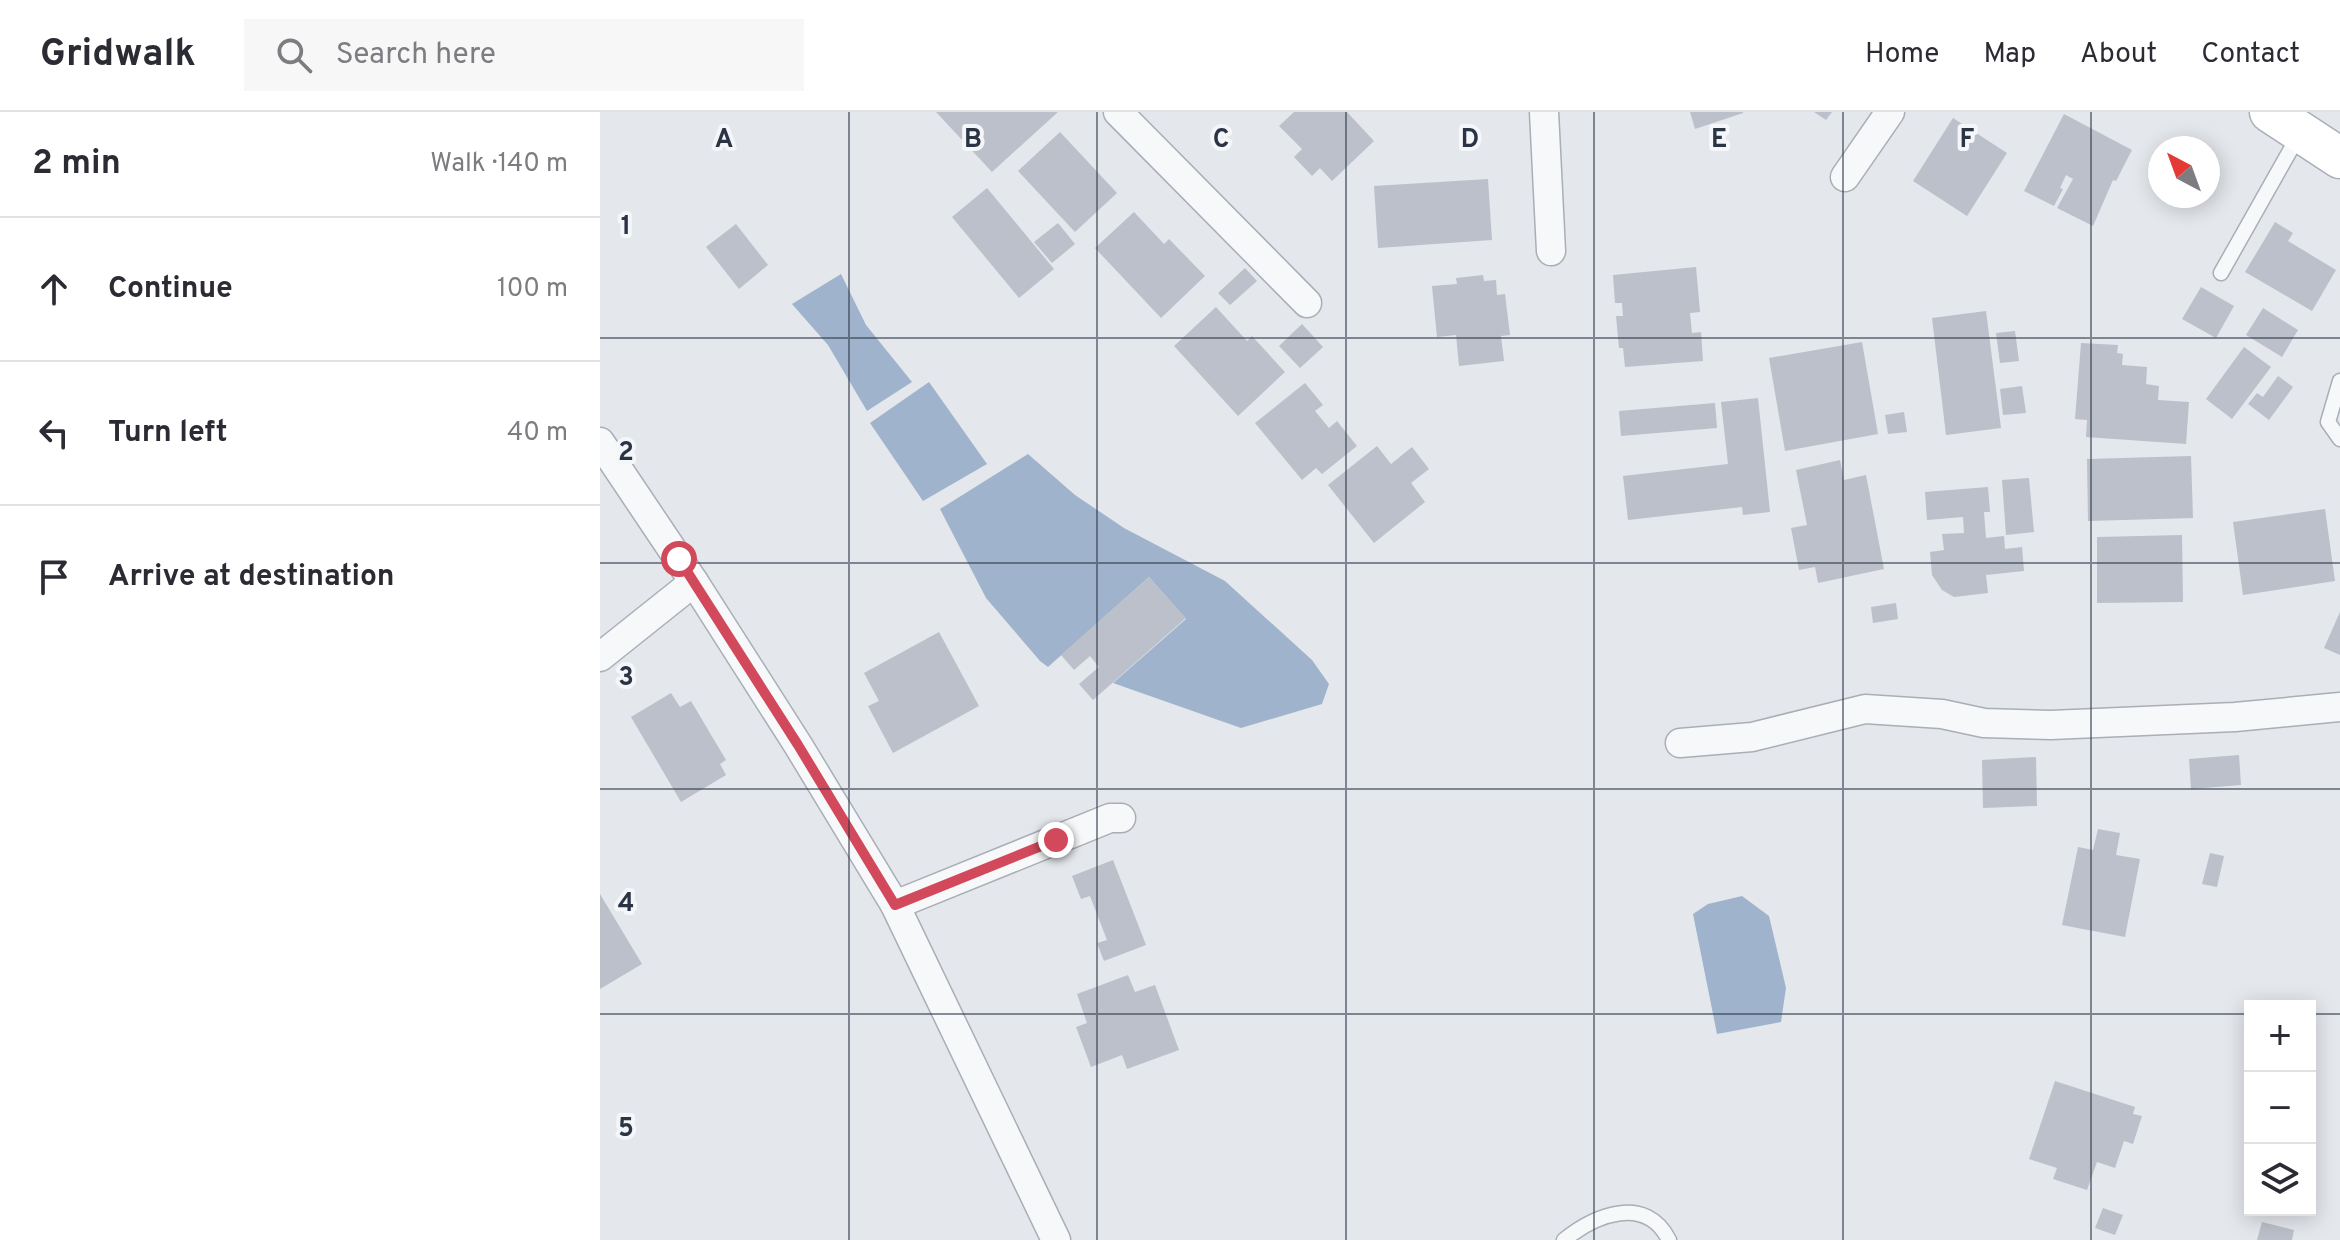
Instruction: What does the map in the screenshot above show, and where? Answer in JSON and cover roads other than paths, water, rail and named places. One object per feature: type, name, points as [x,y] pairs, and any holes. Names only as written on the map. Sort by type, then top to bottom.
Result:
[{"type":"street","points":[[1118,112],[1307,303]]},
{"type":"street","points":[[1544,112],[1551,251]]},
{"type":"street","points":[[1845,177],[1890,112]]},
{"type":"street","points":[[2285,122],[2340,158]]},
{"type":"street","points":[[600,442],[798,745],[895,905],[1056,1240]]},
{"type":"street","points":[[600,657],[694,582]]},
{"type":"street","points":[[1680,743],[1752,737],[1865,709],[1942,714],[1984,723],[2051,725],[2235,717],[2340,707]]},
{"type":"street","points":[[895,905],[1110,818],[1121,818]]},
{"type":"lane","points":[[2221,273],[2285,122]]},
{"type":"lane","points":[[2340,381],[2328,422],[2340,439]]},
{"type":"lane","points":[[1564,1240],[1575,1231],[1620,1212],[1643,1214],[1662,1227],[1669,1240]]},
{"type":"water","points":[[841,274],[866,325],[912,382],[867,411],[828,345],[792,304]]},
{"type":"water","points":[[929,382],[987,464],[923,501],[870,423]]},
{"type":"water","points":[[1028,454],[1075,495],[1124,528],[1225,581],[1312,660],[1329,684],[1322,704],[1241,728],[1113,683],[1186,619],[1149,577],[1048,667],[1040,661],[986,598],[940,509]]},
{"type":"water","points":[[1742,896],[1769,916],[1786,988],[1781,1022],[1717,1034],[1693,914],[1708,904]]}]
